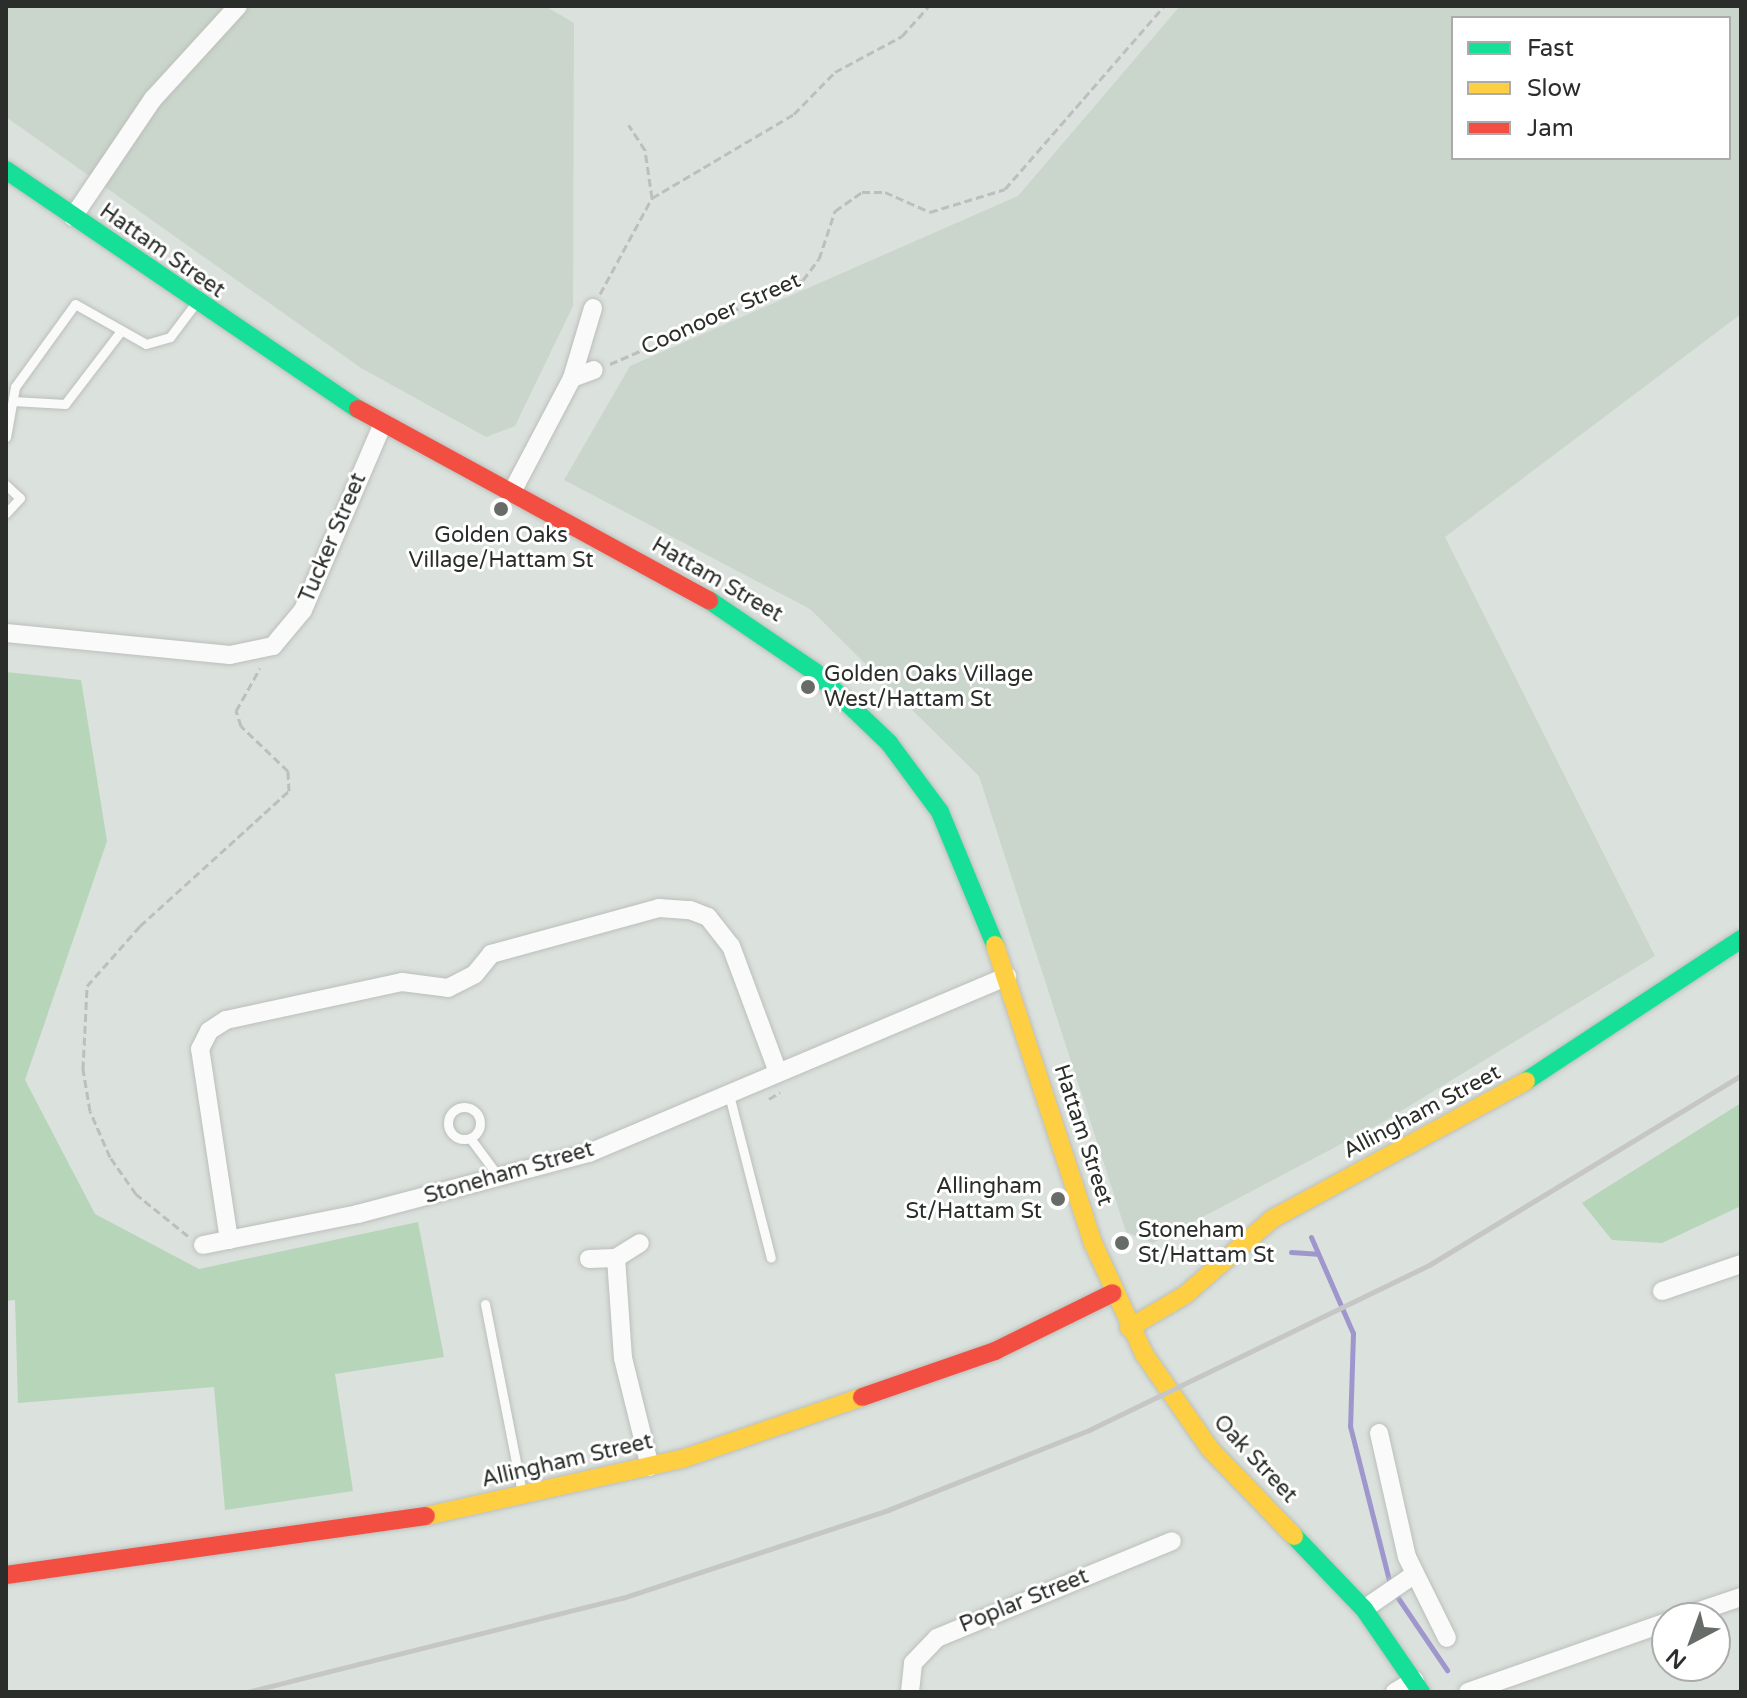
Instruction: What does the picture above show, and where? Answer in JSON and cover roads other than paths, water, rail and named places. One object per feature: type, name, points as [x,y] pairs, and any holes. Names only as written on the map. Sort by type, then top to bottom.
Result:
[{"type":"main road","name":"Hattam Street","points":[[6,170],[195,304],[383,423],[733,613],[815,672],[867,721],[940,812],[976,887],[1113,1293],[1129,1328]]},
{"type":"main road","name":"Allingham Street","points":[[1129,1328],[1185,1295],[1272,1219],[1478,1112],[1741,939]]},
{"type":"main road","name":"Allingham Street","points":[[6,1575],[377,1527],[650,1467],[848,1406],[1024,1339],[1113,1293]]},
{"type":"main road","name":"Oak Street","points":[[1129,1328],[1197,1433],[1364,1609],[1418,1686]]},
{"type":"street","points":[[73,217],[153,99],[238,6]]},
{"type":"street","points":[[512,492],[572,378],[593,308]]},
{"type":"street","points":[[572,378],[594,370]]},
{"type":"street","name":"Tucker Street","points":[[6,633],[230,655],[272,646],[303,610],[383,423]]},
{"type":"street","points":[[229,1240],[200,1063],[209,1031],[226,1020],[393,984],[448,988],[475,974],[491,954],[659,908],[699,912],[731,946],[777,1070]]},
{"type":"street","name":"Stoneham Street","points":[[203,1245],[499,1177],[589,1153],[777,1070],[1007,976]]},
{"type":"street","points":[[589,1259],[616,1258],[640,1243]]},
{"type":"street","points":[[616,1258],[623,1358],[650,1467]]},
{"type":"street","points":[[1662,1291],[1741,1264]]},
{"type":"street","points":[[1379,1433],[1415,1574],[1447,1638]]},
{"type":"street","name":"Poplar Street","points":[[910,1692],[913,1663],[937,1638],[1172,1541]]},
{"type":"street","points":[[1364,1609],[1415,1574]]},
{"type":"street","points":[[1468,1692],[1651,1628]]},
{"type":"street","points":[[1395,1692],[1418,1686]]},
{"type":"lane","points":[[6,437],[15,387],[75,304],[138,343],[162,341],[195,304]]},
{"type":"lane","points":[[13,401],[65,404],[120,332]]},
{"type":"lane","points":[[6,485],[20,498],[6,513]]},
{"type":"lane","points":[[728,1091],[771,1258]]},
{"type":"lane","points":[[470,1138],[499,1177]]},
{"type":"lane","points":[[485,1304],[523,1497]]},
{"type":"waterway","points":[[1311,1237],[1353,1333],[1350,1426],[1390,1584]]},
{"type":"waterway","points":[[1291,1252],[1317,1254]]},
{"type":"waterway","points":[[1396,1595],[1447,1670]]},
{"type":"railway","points":[[247,1692],[622,1598],[888,1510],[1089,1430],[1429,1265],[1741,1075]]},
{"type":"place","name":"Golden Oaks Village/Hattam St","points":[[501,509]]},
{"type":"place","name":"Golden Oaks Village West/Hattam St","points":[[808,687]]},
{"type":"place","name":"Allingham St/Hattam St","points":[[1058,1199]]},
{"type":"place","name":"Stoneham St/Hattam St","points":[[1122,1243]]}]
